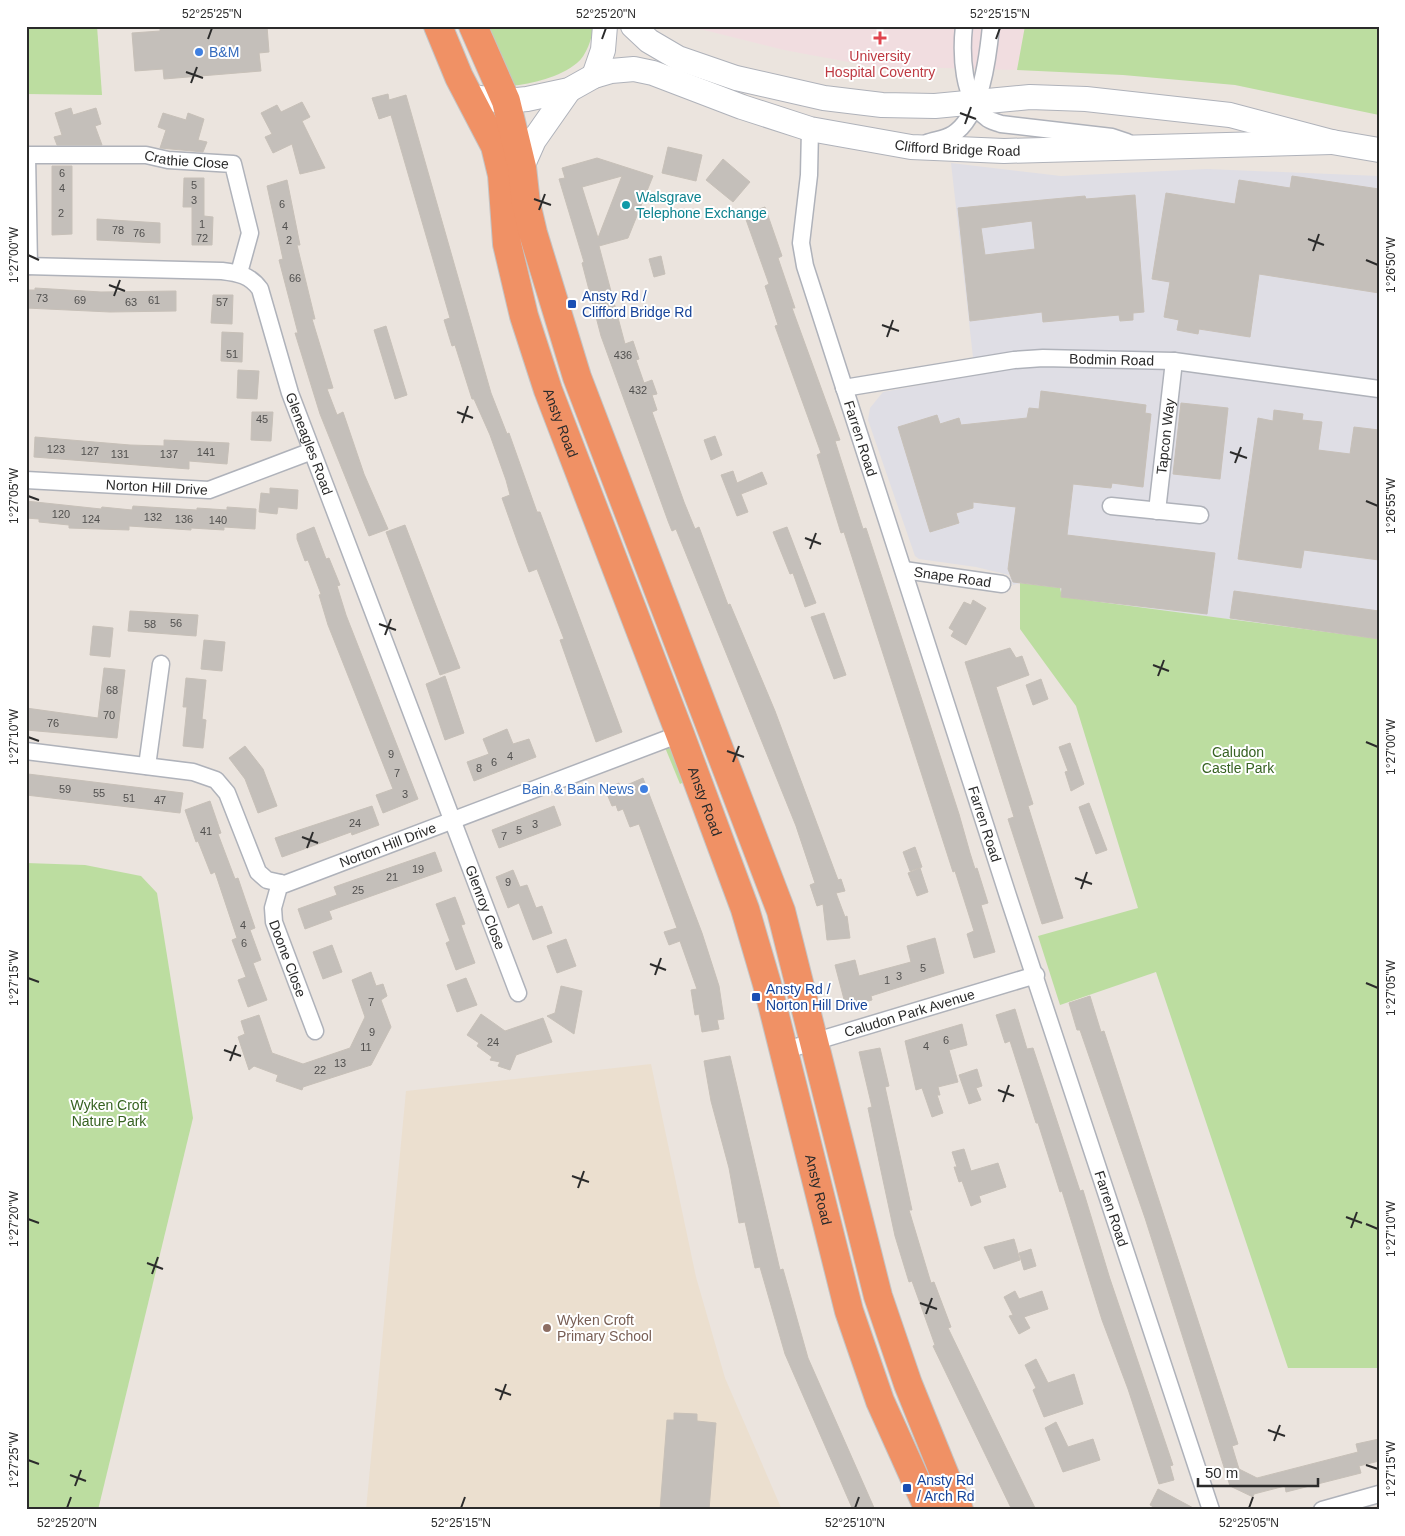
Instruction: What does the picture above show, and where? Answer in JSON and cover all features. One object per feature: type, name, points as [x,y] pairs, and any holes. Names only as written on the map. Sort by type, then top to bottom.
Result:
[{"type":"highway","name":"Ansty Road","points":[[438,26],[456,70],[495,146],[502,176],[507,244],[524,316],[542,372],[745,909],[767,984],[849,1311],[880,1401],[929,1510]]},
{"type":"highway","points":[[473,26],[506,101],[533,233],[577,377],[781,911],[878,1296],[908,1384],[959,1510]]},
{"type":"highway","points":[[657,588],[663,622],[693,715],[693,724],[687,731],[680,734]]},
{"type":"main road","points":[[594,76],[603,50],[605,26]]},
{"type":"main road","name":"Clifford Bridge Road","points":[[633,26],[649,41],[678,58],[776,89],[824,98],[882,105],[935,106],[1030,97],[1076,99],[1221,114],[1332,142],[1379,150]]},
{"type":"main road","name":"Clifford Bridge Road","points":[[569,90],[594,76],[628,69],[653,73],[742,108],[810,129],[911,148],[1004,151],[1332,142]]},
{"type":"main road","points":[[471,97],[506,101],[569,90]]},
{"type":"main road","points":[[522,172],[534,140],[569,90]]},
{"type":"street","points":[[964,26],[962,49],[965,77],[974,102],[986,118],[1001,124],[1112,137],[1141,147]]},
{"type":"street","points":[[911,148],[952,135],[968,121],[983,75],[991,26]]},
{"type":"street","name":"Farren Road","points":[[810,129],[810,175],[801,242],[805,266],[1009,899],[1036,975],[1211,1510]]},
{"type":"street","points":[[27,155],[28,266],[239,273]]},
{"type":"street","name":"Crathie Close","points":[[27,155],[146,155],[168,160],[232,164],[250,233],[239,273]]},
{"type":"street","name":"Gleneagles Road","points":[[239,273],[256,283],[264,296],[290,394],[453,820]]},
{"type":"street","name":"Bodmin Road","points":[[844,388],[1014,360],[1042,358],[1174,361],[1379,389]]},
{"type":"street","name":"Tapcon Way","points":[[1158,511],[1174,361]]},
{"type":"street","name":"Norton Hill Drive","points":[[26,480],[209,490],[312,451]]},
{"type":"street","points":[[1112,506],[1200,515]]},
{"type":"street","name":"Snape Road","points":[[904,570],[1002,584]]},
{"type":"street","points":[[147,766],[161,664]]},
{"type":"street","name":"Norton Hill Drive","points":[[280,883],[291,883],[680,734]]},
{"type":"street","points":[[26,751],[202,773],[216,780],[227,792],[258,872],[267,880],[280,883]]},
{"type":"street","name":"Glenroy Close","points":[[453,820],[518,993]]},
{"type":"street","name":"Doone Close","points":[[280,883],[274,908],[274,922],[315,1031]]},
{"type":"street","name":"Caludon Park Avenue","points":[[783,1051],[1036,975]]},
{"type":"street","points":[[1322,1510],[1379,1494]]},
{"type":"shaded area","name":"University Hospital Coventry","points":[[688,26],[1025,26],[1017,70],[870,66],[784,50]]},
{"type":"shaded area","points":[[951,163],[1061,176],[1207,169],[1379,176],[1379,639],[1061,597],[1020,583],[1013,585],[1009,575],[976,567],[919,559],[915,556],[868,420],[870,408],[883,392],[975,375]]},
{"type":"shaded area","name":"Wyken Croft Primary School","points":[[651,1064],[696,1277],[725,1378],[782,1510],[366,1510],[406,1091]]},
{"type":"green space","points":[[26,26],[97,26],[102,95],[26,94]]},
{"type":"green space","points":[[485,26],[594,26],[594,28],[583,56],[570,68],[546,79],[511,86]]},
{"type":"green space","points":[[1025,26],[1379,26],[1379,115],[1235,85],[1123,75],[1017,70]]},
{"type":"green space","name":"Caludon Castle Park","points":[[1020,583],[1060,588],[1062,597],[1379,639],[1379,1368],[1288,1368],[1156,972],[1060,1005],[1038,936],[1138,908],[1076,706],[1020,629]]},
{"type":"green space","points":[[664,745],[672,748],[688,780],[680,784]]},
{"type":"green space","name":"Wyken Croft Nature Park","points":[[26,863],[85,865],[141,876],[157,893],[193,1118],[98,1510],[26,1510]]},
{"type":"building","name":"B&M","points":[[160,26],[267,26],[269,52],[259,53],[261,71],[164,79],[163,69],[135,71],[132,33],[160,31]]},
{"type":"building","points":[[388,94],[389,100],[406,95],[491,393],[507,434],[509,433],[537,512],[540,512],[622,732],[596,742],[560,640],[564,639],[537,569],[529,572],[502,498],[510,495],[490,435],[474,399],[472,399],[455,345],[452,346],[444,320],[450,318],[391,115],[379,119],[372,98]]},
{"type":"building","points":[[302,102],[310,117],[302,121],[325,168],[300,174],[292,144],[273,153],[265,137],[272,134],[261,113],[277,105],[281,112]]},
{"type":"building","points":[[71,108],[73,115],[96,108],[101,124],[95,126],[102,145],[57,145],[54,137],[62,135],[55,113]]},
{"type":"building","points":[[163,113],[186,120],[188,113],[204,119],[198,140],[207,142],[203,152],[160,148],[166,130],[158,127]]},
{"type":"building","points":[[668,147],[702,155],[696,181],[662,173]]},
{"type":"building","points":[[597,158],[653,176],[628,238],[599,246],[625,344],[633,341],[639,359],[636,360],[644,383],[652,380],[657,394],[652,395],[657,410],[652,412],[684,502],[695,529],[699,527],[728,605],[730,604],[775,711],[838,880],[841,879],[845,891],[836,893],[845,917],[847,916],[850,938],[827,940],[823,904],[817,906],[810,885],[815,883],[796,826],[676,529],[672,531],[668,521],[601,336],[582,263],[584,262],[559,179],[565,178],[562,168]],"holes":[[[622,176],[598,238],[582,187]]]},
{"type":"building","points":[[723,159],[750,182],[733,202],[706,180]]},
{"type":"building","points":[[52,166],[72,166],[72,234],[52,235]]},
{"type":"building","points":[[1292,176],[1379,189],[1379,293],[1259,274],[1250,337],[1199,329],[1198,334],[1177,330],[1179,320],[1164,317],[1170,282],[1152,279],[1166,193],[1235,204],[1239,180],[1290,188]]},
{"type":"building","points":[[184,178],[204,178],[204,216],[213,217],[212,245],[192,245],[192,207],[183,207]]},
{"type":"building","points":[[287,180],[300,245],[297,245],[315,319],[312,319],[333,388],[327,389],[337,415],[343,412],[364,474],[388,529],[369,536],[320,414],[295,333],[298,333],[279,260],[283,259],[267,186]]},
{"type":"building","points":[[1135,195],[1144,312],[1133,313],[1133,320],[1120,321],[1119,315],[1043,322],[1042,312],[970,321],[958,208],[1085,196],[1086,199]],"holes":[[[1032,221],[1035,249],[985,255],[981,228]]]},
{"type":"building","points":[[765,207],[782,256],[778,258],[795,308],[792,308],[840,440],[835,441],[863,529],[866,528],[959,814],[975,869],[977,868],[988,903],[981,905],[995,952],[974,958],[967,934],[974,931],[955,871],[953,872],[844,532],[841,533],[817,455],[821,453],[775,326],[778,325],[765,286],[769,284],[744,214]]},
{"type":"building","points":[[97,219],[160,223],[160,243],[97,240]]},
{"type":"building","points":[[661,256],[665,274],[654,277],[649,259]]},
{"type":"building","points":[[35,288],[101,292],[176,291],[176,311],[110,312],[26,308],[26,290],[35,290]]},
{"type":"building","points":[[213,295],[233,295],[232,324],[211,323]]},
{"type":"building","points":[[386,326],[407,395],[395,399],[374,330]]},
{"type":"building","points":[[222,332],[243,333],[242,362],[221,361]]},
{"type":"building","points":[[238,370],[259,371],[257,399],[237,398]]},
{"type":"building","points":[[1041,391],[1146,405],[1145,413],[1151,414],[1143,487],[1112,483],[1111,488],[1073,484],[1067,535],[1215,553],[1207,614],[1061,597],[1062,588],[1013,582],[1008,569],[1016,507],[973,502],[973,508],[956,513],[959,523],[930,532],[898,427],[937,415],[940,424],[959,418],[961,425],[1027,418],[1029,408],[1039,409]]},
{"type":"building","points":[[1181,403],[1228,408],[1220,479],[1173,474]]},
{"type":"building","points":[[1274,410],[1303,414],[1302,420],[1322,422],[1318,450],[1350,454],[1354,427],[1379,430],[1379,560],[1304,550],[1301,568],[1238,559],[1258,418],[1273,421]]},
{"type":"building","points":[[252,412],[273,412],[271,441],[251,440]]},
{"type":"building","points":[[715,436],[722,455],[711,460],[704,440]]},
{"type":"building","points":[[35,437],[130,445],[164,446],[164,440],[229,443],[227,464],[189,461],[189,469],[34,457]]},
{"type":"building","points":[[733,471],[737,483],[762,472],[767,484],[741,494],[748,512],[737,516],[721,475]]},
{"type":"building","points":[[270,488],[298,490],[297,509],[278,507],[277,514],[259,512],[261,493],[270,494]]},
{"type":"building","points":[[26,501],[101,509],[102,507],[132,510],[133,506],[197,510],[197,508],[227,510],[227,507],[256,509],[255,529],[224,527],[224,530],[191,528],[191,530],[129,526],[129,530],[69,528],[69,525],[39,522],[39,519],[26,518]]},
{"type":"building","points":[[405,525],[460,668],[440,675],[386,532]]},
{"type":"building","points":[[314,527],[326,559],[329,558],[340,585],[337,586],[346,615],[418,799],[383,813],[376,795],[393,789],[328,625],[319,595],[321,594],[308,560],[305,561],[297,539],[297,534]]},
{"type":"building","points":[[787,527],[816,603],[805,607],[793,573],[790,574],[773,532]]},
{"type":"building","points":[[1234,591],[1379,611],[1379,639],[1230,618]]},
{"type":"building","points":[[973,600],[986,608],[966,645],[951,636],[954,631],[949,628],[964,602],[971,605]]},
{"type":"building","points":[[130,611],[198,615],[196,636],[128,631]]},
{"type":"building","points":[[824,613],[846,675],[834,679],[811,617]]},
{"type":"building","points":[[93,626],[113,628],[110,657],[90,655]]},
{"type":"building","points":[[204,640],[225,642],[222,671],[201,669]]},
{"type":"building","points":[[1010,648],[1016,658],[1022,656],[1029,675],[996,687],[1033,804],[1028,806],[1063,918],[1042,924],[1008,819],[1014,817],[965,662]]},
{"type":"building","points":[[104,668],[125,670],[117,738],[26,730],[26,708],[98,718]]},
{"type":"building","points":[[445,676],[464,733],[445,740],[426,684]]},
{"type":"building","points":[[186,678],[206,680],[202,719],[206,720],[203,748],[183,746],[187,707],[183,707]]},
{"type":"building","points":[[1041,679],[1048,699],[1033,705],[1026,685]]},
{"type":"building","points":[[507,729],[513,744],[529,739],[536,757],[474,781],[467,762],[489,754],[483,739]]},
{"type":"building","points":[[1070,743],[1084,784],[1071,791],[1065,772],[1068,771],[1059,747]]},
{"type":"building","points":[[245,746],[263,769],[277,806],[258,813],[245,779],[229,758]]},
{"type":"building","points":[[28,774],[183,793],[180,813],[26,795]]},
{"type":"building","points":[[643,778],[702,933],[719,986],[724,1019],[717,1020],[719,1029],[702,1032],[699,1014],[695,1015],[691,990],[697,989],[680,941],[669,945],[664,932],[677,928],[639,824],[630,827],[623,809],[618,811],[616,805],[612,806],[605,789],[619,783],[620,788]]},
{"type":"building","points":[[210,801],[221,833],[218,834],[235,879],[238,878],[255,928],[250,930],[261,960],[253,963],[267,1000],[248,1007],[238,980],[246,977],[232,940],[237,938],[215,872],[211,874],[198,841],[196,842],[185,810]]},
{"type":"building","points":[[1089,803],[1107,850],[1096,854],[1079,807]]},
{"type":"building","points":[[372,806],[379,825],[352,835],[351,832],[282,857],[275,838]]},
{"type":"building","points":[[554,806],[561,825],[499,848],[492,830]]},
{"type":"building","points":[[915,847],[922,867],[910,871],[903,852]]},
{"type":"building","points":[[435,852],[442,871],[329,911],[332,919],[305,929],[298,909],[337,895],[334,887]]},
{"type":"building","points":[[920,868],[928,892],[917,896],[908,873]]},
{"type":"building","points":[[513,870],[520,887],[527,885],[536,908],[542,906],[552,933],[533,940],[519,903],[508,908],[496,877]]},
{"type":"building","points":[[455,897],[465,924],[461,925],[475,963],[456,970],[446,943],[450,941],[436,904]]},
{"type":"building","points":[[935,938],[944,973],[871,996],[872,1000],[846,1007],[835,965],[855,960],[859,976],[911,962],[907,946]]},
{"type":"building","points":[[566,939],[576,966],[557,973],[547,946]]},
{"type":"building","points":[[332,945],[342,972],[323,979],[313,952]]},
{"type":"building","points":[[371,972],[376,986],[383,984],[387,996],[381,1000],[391,1027],[371,1065],[303,1087],[302,1090],[276,1081],[278,1075],[254,1066],[249,1070],[238,1037],[245,1034],[241,1021],[259,1015],[272,1053],[303,1064],[350,1048],[365,1017],[352,980]]},
{"type":"building","points":[[466,978],[477,1005],[457,1012],[447,985]]},
{"type":"building","points":[[561,986],[582,991],[574,1034],[547,1016],[555,1013]]},
{"type":"building","points":[[1090,996],[1101,1032],[1104,1031],[1238,1444],[1232,1446],[1239,1469],[1257,1478],[1358,1452],[1356,1444],[1379,1439],[1379,1461],[1359,1466],[1361,1473],[1286,1492],[1285,1486],[1254,1494],[1253,1497],[1230,1486],[1145,1218],[1069,1003]]},
{"type":"building","points":[[1015,1009],[1027,1049],[1033,1048],[1080,1191],[1083,1190],[1110,1279],[1173,1465],[1170,1466],[1174,1480],[1159,1484],[1128,1389],[1102,1320],[1062,1191],[1060,1192],[1038,1123],[1036,1123],[1010,1041],[1005,1043],[996,1015]]},
{"type":"building","points":[[481,1014],[505,1031],[543,1018],[552,1042],[516,1055],[510,1070],[498,1066],[500,1062],[490,1060],[492,1057],[477,1046],[479,1043],[467,1035]]},
{"type":"building","points":[[962,1024],[967,1045],[949,1050],[958,1082],[938,1087],[940,1095],[937,1095],[943,1113],[932,1117],[922,1088],[916,1090],[905,1041]]},
{"type":"building","points":[[880,1048],[889,1086],[885,1087],[912,1210],[909,1210],[931,1283],[934,1282],[951,1327],[948,1328],[1036,1510],[1012,1510],[933,1346],[935,1345],[912,1281],[909,1282],[895,1236],[868,1108],[872,1107],[859,1052]]},
{"type":"building","points":[[730,1056],[780,1270],[783,1269],[808,1358],[875,1510],[853,1510],[785,1354],[760,1267],[755,1268],[745,1222],[739,1223],[729,1168],[711,1101],[704,1061]]},
{"type":"building","points":[[977,1069],[982,1086],[976,1088],[981,1100],[969,1104],[959,1075]]},
{"type":"building","points":[[964,1149],[971,1171],[998,1163],[1006,1187],[979,1196],[981,1202],[971,1206],[962,1181],[959,1182],[952,1152]]},
{"type":"building","points":[[1014,1239],[1020,1260],[994,1269],[984,1247]]},
{"type":"building","points":[[1031,1249],[1036,1266],[1024,1270],[1019,1253]]},
{"type":"building","points":[[1015,1291],[1019,1299],[1042,1291],[1048,1309],[1024,1317],[1030,1328],[1019,1334],[1009,1316],[1013,1315],[1004,1297]]},
{"type":"building","points":[[1036,1359],[1048,1383],[1074,1374],[1083,1404],[1044,1417],[1033,1390],[1036,1388],[1025,1365]]},
{"type":"building","points":[[674,1413],[697,1414],[697,1421],[716,1423],[709,1510],[660,1510],[667,1420],[674,1420]]},
{"type":"building","points":[[1056,1422],[1068,1447],[1093,1439],[1100,1460],[1063,1472],[1045,1428]]},
{"type":"building","points":[[1158,1489],[1197,1510],[1159,1510],[1150,1505]]},
{"type":"place","name":"University Hospital Coventry","points":[[880,38]]},
{"type":"place","name":"B&M","points":[[199,52]]},
{"type":"place","name":"Walsgrave Telephone Exchange","points":[[626,205]]},
{"type":"place","name":"Ansty Rd / Clifford Bridge Rd","points":[[572,304]]},
{"type":"place","name":"Bain & Bain News","points":[[644,789]]},
{"type":"place","name":"Ansty Rd / Norton Hill Drive","points":[[756,997]]},
{"type":"place","name":"Wyken Croft Primary School","points":[[547,1328]]},
{"type":"place","name":"Ansty Rd / Arch Rd","points":[[907,1488]]}]
